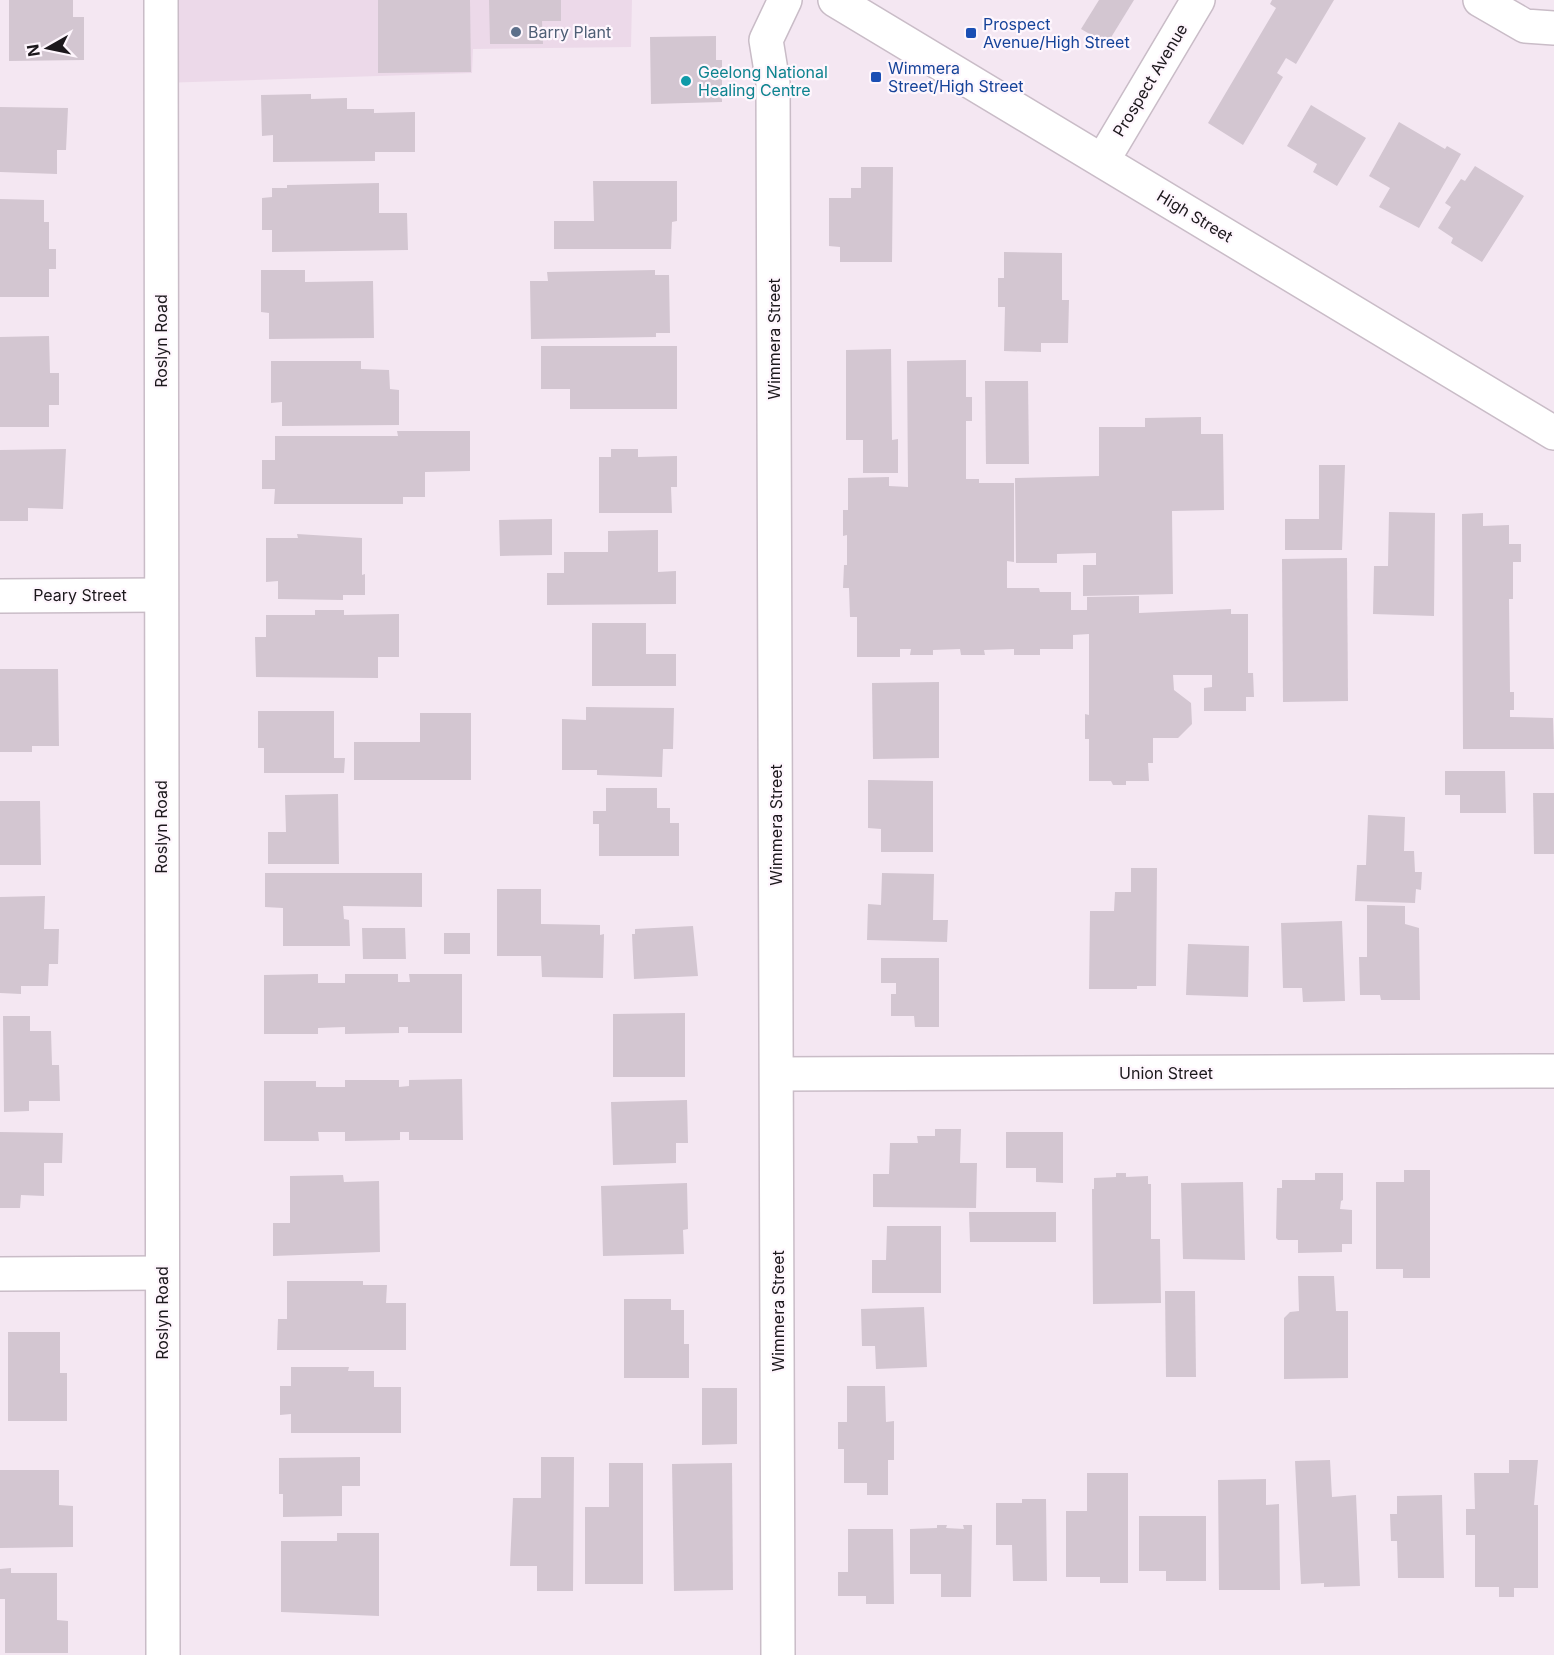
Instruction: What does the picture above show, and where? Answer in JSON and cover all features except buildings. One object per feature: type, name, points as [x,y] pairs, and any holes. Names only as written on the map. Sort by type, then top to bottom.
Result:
[{"type":"street","name":"Roslyn Road","points":[[160,0],[163,1655]]},
{"type":"street","name":"Wimmera Street","points":[[778,1655],[773,83],[766,40],[785,0]]},
{"type":"street","name":"High Street","points":[[835,0],[1554,433]]},
{"type":"street","name":"Prospect Avenue","points":[[1103,160],[1198,0]]},
{"type":"street","points":[[1480,0],[1525,26],[1554,28]]},
{"type":"street","name":"Peary Street","points":[[0,596],[161,595]]},
{"type":"street","name":"Union Street","points":[[777,1074],[1554,1071]]},
{"type":"street","points":[[0,1274],[162,1273]]},
{"type":"shaded area","points":[[161,0],[632,0],[631,47],[473,49],[472,73],[161,83]]},
{"type":"place","name":"Barry Plant","points":[[516,32]]},
{"type":"place","name":"Prospect Avenue/High Street","points":[[971,33]]},
{"type":"place","name":"Wimmera Street/High Street","points":[[876,77]]},
{"type":"place","name":"Geelong National Healing Centre","points":[[686,81]]}]
